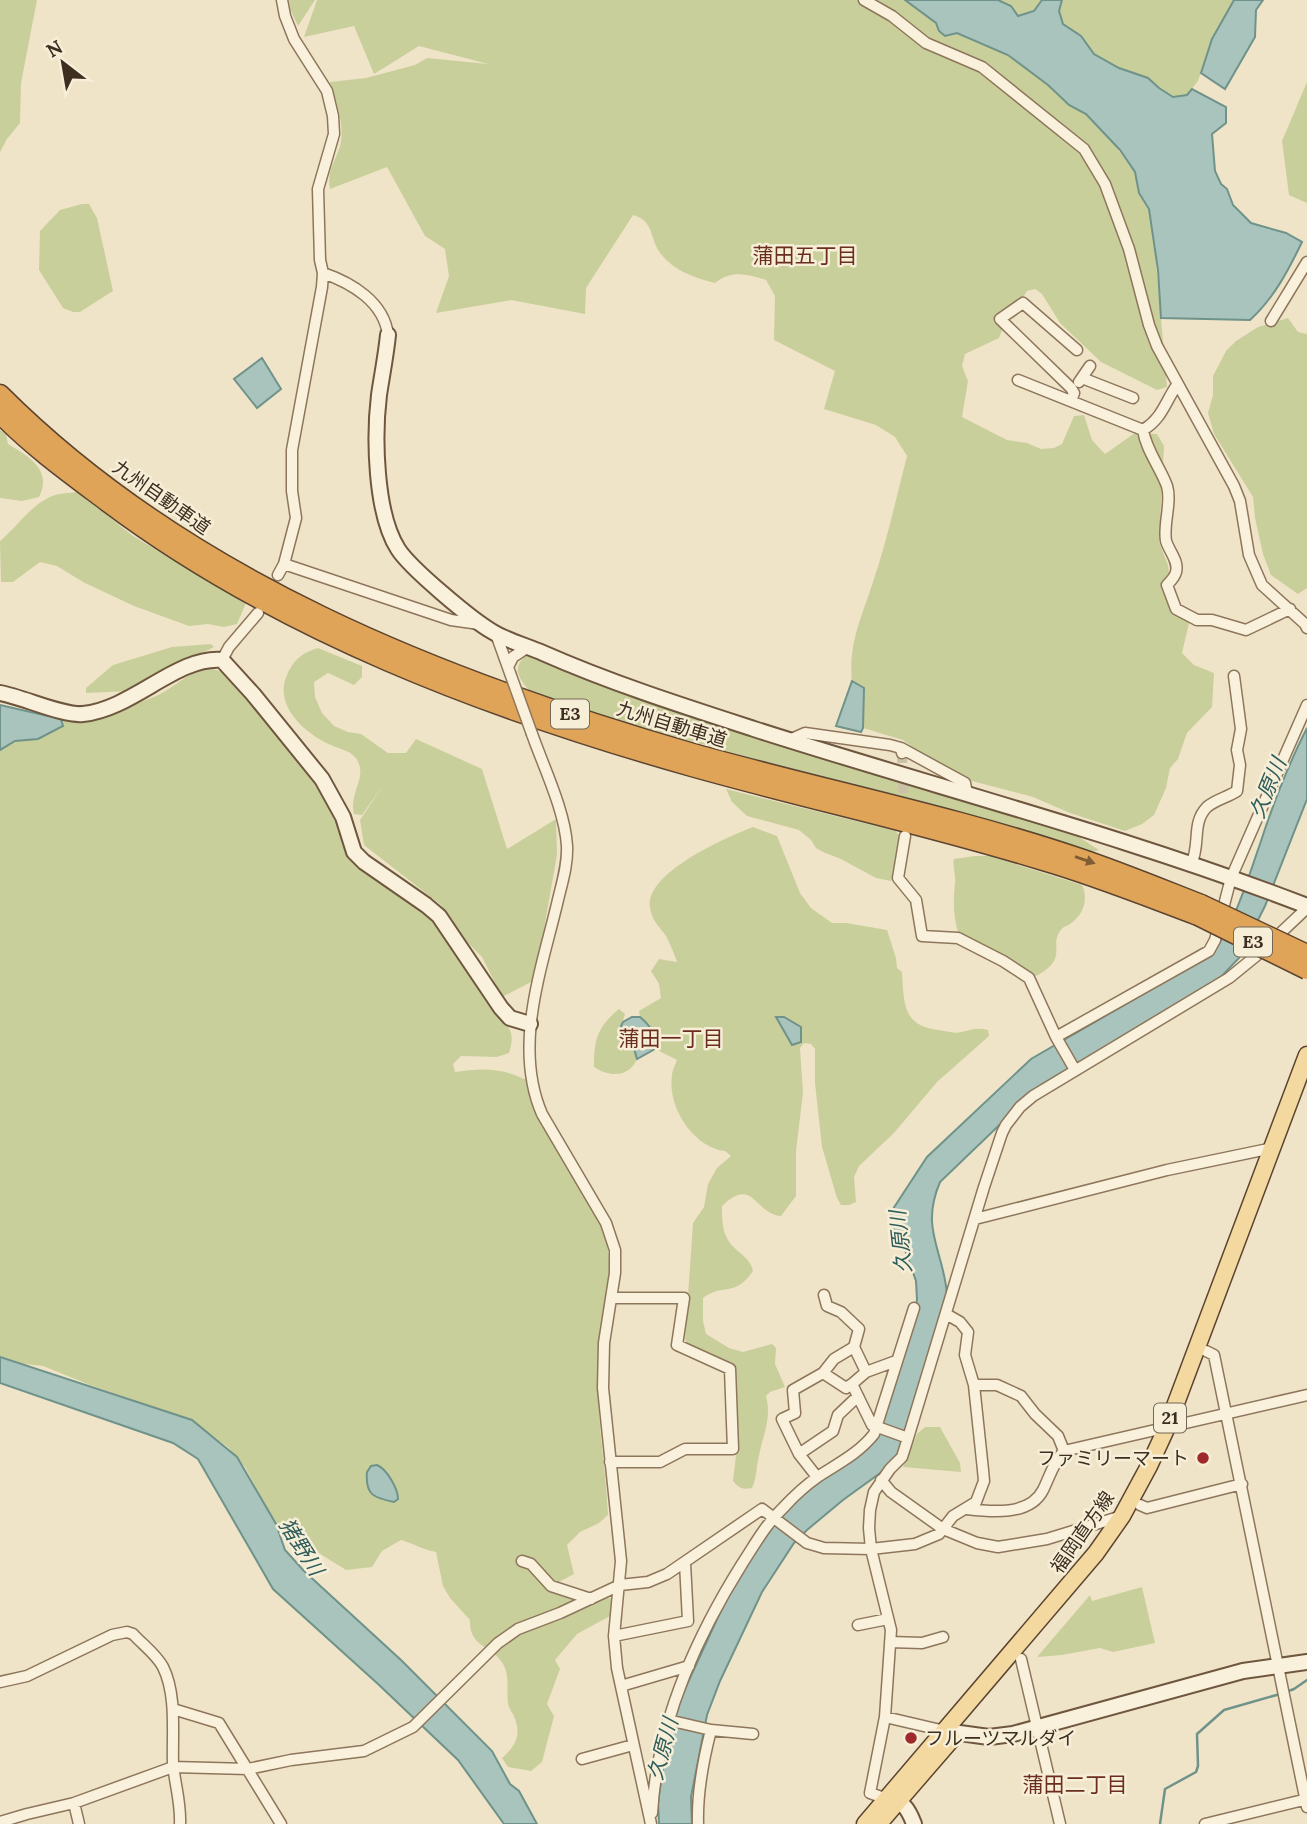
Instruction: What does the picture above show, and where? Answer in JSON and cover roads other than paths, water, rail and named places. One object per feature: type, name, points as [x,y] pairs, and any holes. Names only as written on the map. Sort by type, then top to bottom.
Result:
[{"type":"highway","name":"九州自動車道","points":[[0,394],[69,456],[183,539],[262,585],[387,645],[486,685],[631,734],[1056,851],[1146,882],[1307,970]]},
{"type":"highway","name":"九州自動車道","points":[[0,414],[82,483],[176,551],[297,617],[424,675],[527,714],[629,748],[1043,861],[1199,910],[1307,954]]},
{"type":"main road","name":"福岡直方線","points":[[865,1824],[893,1800],[951,1732],[1096,1553],[1122,1516],[1173,1426],[1307,1055]]},
{"type":"main road","name":"福岡直方線","points":[[951,1732],[1021,1659],[1086,1582],[1140,1505],[1206,1351],[1307,1083]]},
{"type":"main road","name":"福岡直方線","points":[[879,1824],[893,1800]]},
{"type":"street","points":[[278,575],[284,564],[296,518],[292,491],[292,450],[323,273],[320,260],[318,189],[334,134],[327,92],[294,39],[282,0]]},
{"type":"street","points":[[864,0],[892,16],[926,43],[982,67],[1084,149],[1105,184],[1129,249],[1149,325],[1177,385],[1234,486],[1240,501],[1250,555],[1262,585],[1307,628]]},
{"type":"street","points":[[1271,321],[1307,262]]},
{"type":"street","points":[[323,273],[376,305],[387,325],[388,335],[379,395],[377,455],[383,512],[398,549],[412,565],[479,624],[496,634],[663,699],[789,740],[1071,824],[1231,878],[1307,907],[1229,978],[1073,1067],[1020,1107],[1006,1125],[989,1169],[902,1457],[881,1480],[874,1492],[870,1510],[871,1549],[888,1619],[890,1642],[885,1717],[870,1793],[908,1808],[914,1824]]},
{"type":"street","points":[[1072,396],[1000,319],[1023,303],[1077,350]]},
{"type":"street","points":[[1072,396],[1090,366]]},
{"type":"street","points":[[1082,378],[1133,398]]},
{"type":"street","points":[[1018,380],[1072,396],[1143,430]]},
{"type":"street","points":[[1143,430],[1163,413],[1166,400],[1177,385]]},
{"type":"street","points":[[1143,430],[1144,439],[1167,486],[1169,498],[1166,538],[1177,564],[1176,575],[1167,585],[1176,609],[1197,620],[1212,620],[1246,629],[1290,609]]},
{"type":"street","points":[[284,564],[451,620],[479,624]]},
{"type":"street","points":[[222,660],[229,647],[258,613]]},
{"type":"street","points":[[496,634],[562,819],[567,847],[564,873],[530,1024],[531,1076],[536,1100],[612,1236],[615,1250],[615,1272],[604,1343],[603,1388],[621,1561],[614,1636],[621,1686],[651,1824]]},
{"type":"street","points":[[509,670],[513,657],[528,647]]},
{"type":"street","points":[[0,693],[82,714],[105,709],[133,697],[196,662],[222,660],[323,779],[343,817],[354,852],[363,862],[439,916],[500,1008],[510,1018],[530,1024]]},
{"type":"street","points":[[1191,864],[1197,853],[1197,819],[1209,805],[1237,791],[1240,765],[1237,750],[1241,729],[1234,676]]},
{"type":"street","points":[[1056,1037],[1209,951],[1215,940],[1231,878],[1307,705]]},
{"type":"street","points":[[789,740],[805,733],[902,750],[965,783],[967,793]]},
{"type":"street","points":[[905,836],[898,878],[916,900],[922,936],[958,938],[1021,971],[1029,978],[1073,1067]]},
{"type":"street","points":[[975,1219],[1167,1170],[1273,1148]]},
{"type":"street","points":[[824,1295],[827,1306],[841,1312],[859,1329],[854,1347],[866,1372]]},
{"type":"street","points":[[610,1462],[660,1462],[685,1449],[733,1449],[730,1369],[677,1345],[684,1298],[611,1298]]},
{"type":"street","points":[[651,1824],[653,1795],[668,1720],[678,1688],[723,1594],[773,1517],[817,1477],[865,1445],[876,1426],[914,1308]]},
{"type":"street","points":[[946,1314],[960,1322],[968,1332],[965,1355],[974,1385],[984,1481],[976,1502],[967,1509]]},
{"type":"street","points":[[817,1477],[799,1454],[782,1419],[795,1413],[793,1390],[823,1373],[834,1359],[854,1347]]},
{"type":"street","points":[[1205,1824],[1306,1802],[1214,1355],[1206,1351]]},
{"type":"street","points":[[823,1373],[846,1388],[866,1372],[896,1360]]},
{"type":"street","points":[[852,1384],[872,1425],[908,1438]]},
{"type":"street","points":[[974,1385],[997,1385],[1021,1396],[1035,1415],[1058,1436],[1064,1451]]},
{"type":"street","points":[[0,1822],[74,1803],[173,1767],[248,1769],[291,1760],[363,1751],[416,1724],[498,1643],[519,1629],[620,1585],[648,1582],[685,1563],[706,1545],[762,1509],[807,1544],[824,1548],[871,1549],[915,1544],[939,1534],[960,1510],[997,1511],[1034,1502],[1042,1492],[1055,1461],[1064,1451],[1307,1395]]},
{"type":"street","points":[[799,1454],[832,1431],[838,1415],[858,1396]]},
{"type":"street","points":[[881,1480],[891,1492],[943,1530],[977,1544],[999,1547],[1047,1539],[1122,1516]]},
{"type":"street","points":[[1140,1505],[1147,1508],[1242,1484]]},
{"type":"street","points":[[522,1561],[531,1564],[551,1586],[591,1599]]},
{"type":"street","points":[[614,1636],[688,1621],[685,1563]]},
{"type":"street","points":[[858,1625],[888,1619]]},
{"type":"street","points":[[0,1682],[27,1676],[112,1635],[127,1632],[133,1634],[163,1667],[173,1709],[173,1767],[181,1806],[180,1824]]},
{"type":"street","points":[[890,1642],[922,1643],[943,1637]]},
{"type":"street","points":[[1021,1659],[1060,1824]]},
{"type":"street","points":[[885,1717],[951,1732],[989,1737],[1038,1728],[1243,1671],[1307,1662]]},
{"type":"street","points":[[621,1686],[689,1666]]},
{"type":"street","points":[[173,1709],[219,1723],[281,1824]]},
{"type":"street","points":[[668,1720],[711,1730],[752,1734]]},
{"type":"street","points":[[698,1824],[701,1775],[711,1730]]},
{"type":"street","points":[[582,1759],[633,1745]]},
{"type":"street","points":[[74,1803],[79,1824]]},
{"type":"water","points":[[905,0],[998,0],[1011,6],[1018,16],[1034,11],[1042,0],[1062,0],[1059,11],[1063,24],[1081,36],[1094,54],[1119,68],[1148,78],[1173,97],[1187,95],[1192,89],[1226,107],[1226,123],[1212,134],[1215,171],[1221,184],[1227,189],[1233,205],[1251,223],[1286,233],[1302,242],[1286,274],[1266,303],[1250,320],[1161,318],[1158,270],[1149,209],[1139,193],[1135,172],[1120,150],[1086,114],[1069,105],[1048,85],[1008,55],[957,33],[945,36],[936,23]]},
{"type":"water","points":[[1234,0],[1263,0],[1256,10],[1255,37],[1225,89],[1201,73],[1212,39]]},
{"type":"water","points":[[262,358],[281,389],[257,408],[234,379]]},
{"type":"water","points":[[852,681],[864,688],[861,732],[836,726]]},
{"type":"water","points":[[0,705],[61,719],[63,726],[38,739],[15,741],[0,750]]},
{"type":"water","name":"久原川","points":[[1307,728],[1307,799],[1265,906],[1239,958],[1219,979],[1041,1085],[940,1182],[934,1198],[932,1226],[947,1294],[911,1424],[894,1463],[807,1530],[794,1543],[762,1592],[707,1715],[691,1797],[692,1824],[659,1824],[658,1803],[668,1729],[735,1580],[769,1527],[796,1498],[826,1475],[851,1461],[883,1418],[917,1300],[916,1281],[905,1250],[892,1226],[891,1212],[927,1157],[1031,1059],[1212,954],[1234,915],[1281,785]]},
{"type":"water","points":[[632,1017],[640,1017],[644,1021],[652,1031],[654,1039],[655,1049],[637,1059],[633,1045],[621,1026]]},
{"type":"water","points":[[776,1017],[784,1017],[801,1027],[801,1042],[792,1045]]},
{"type":"water","points":[[0,1357],[192,1420],[237,1457],[276,1524],[285,1550],[492,1751],[537,1824],[504,1824],[458,1760],[273,1589],[198,1459],[173,1443],[0,1383]]},
{"type":"water","points":[[377,1465],[394,1485],[398,1499],[394,1502],[376,1497],[369,1491],[367,1472],[371,1466]]},
{"type":"waterway","points":[[1286,1692],[1307,1680]]},
{"type":"waterway","points":[[1160,1824],[1165,1789],[1196,1772],[1197,1734],[1224,1710],[1280,1694]]},
{"type":"tunnel","points":[[902,753],[904,811]]},
{"type":"place","name":"ファミリーマート","points":[[1203,1458]]},
{"type":"place","name":"フルーツマルダイ","points":[[911,1738]]},
{"type":"district","name":"蒲田五丁目","points":[[805,256]]},
{"type":"district","name":"蒲田一丁目","points":[[671,1039]]},
{"type":"district","name":"蒲田二丁目","points":[[1075,1785]]},
{"type":"water label","name":"猪野川","points":[[301,1547]]}]
